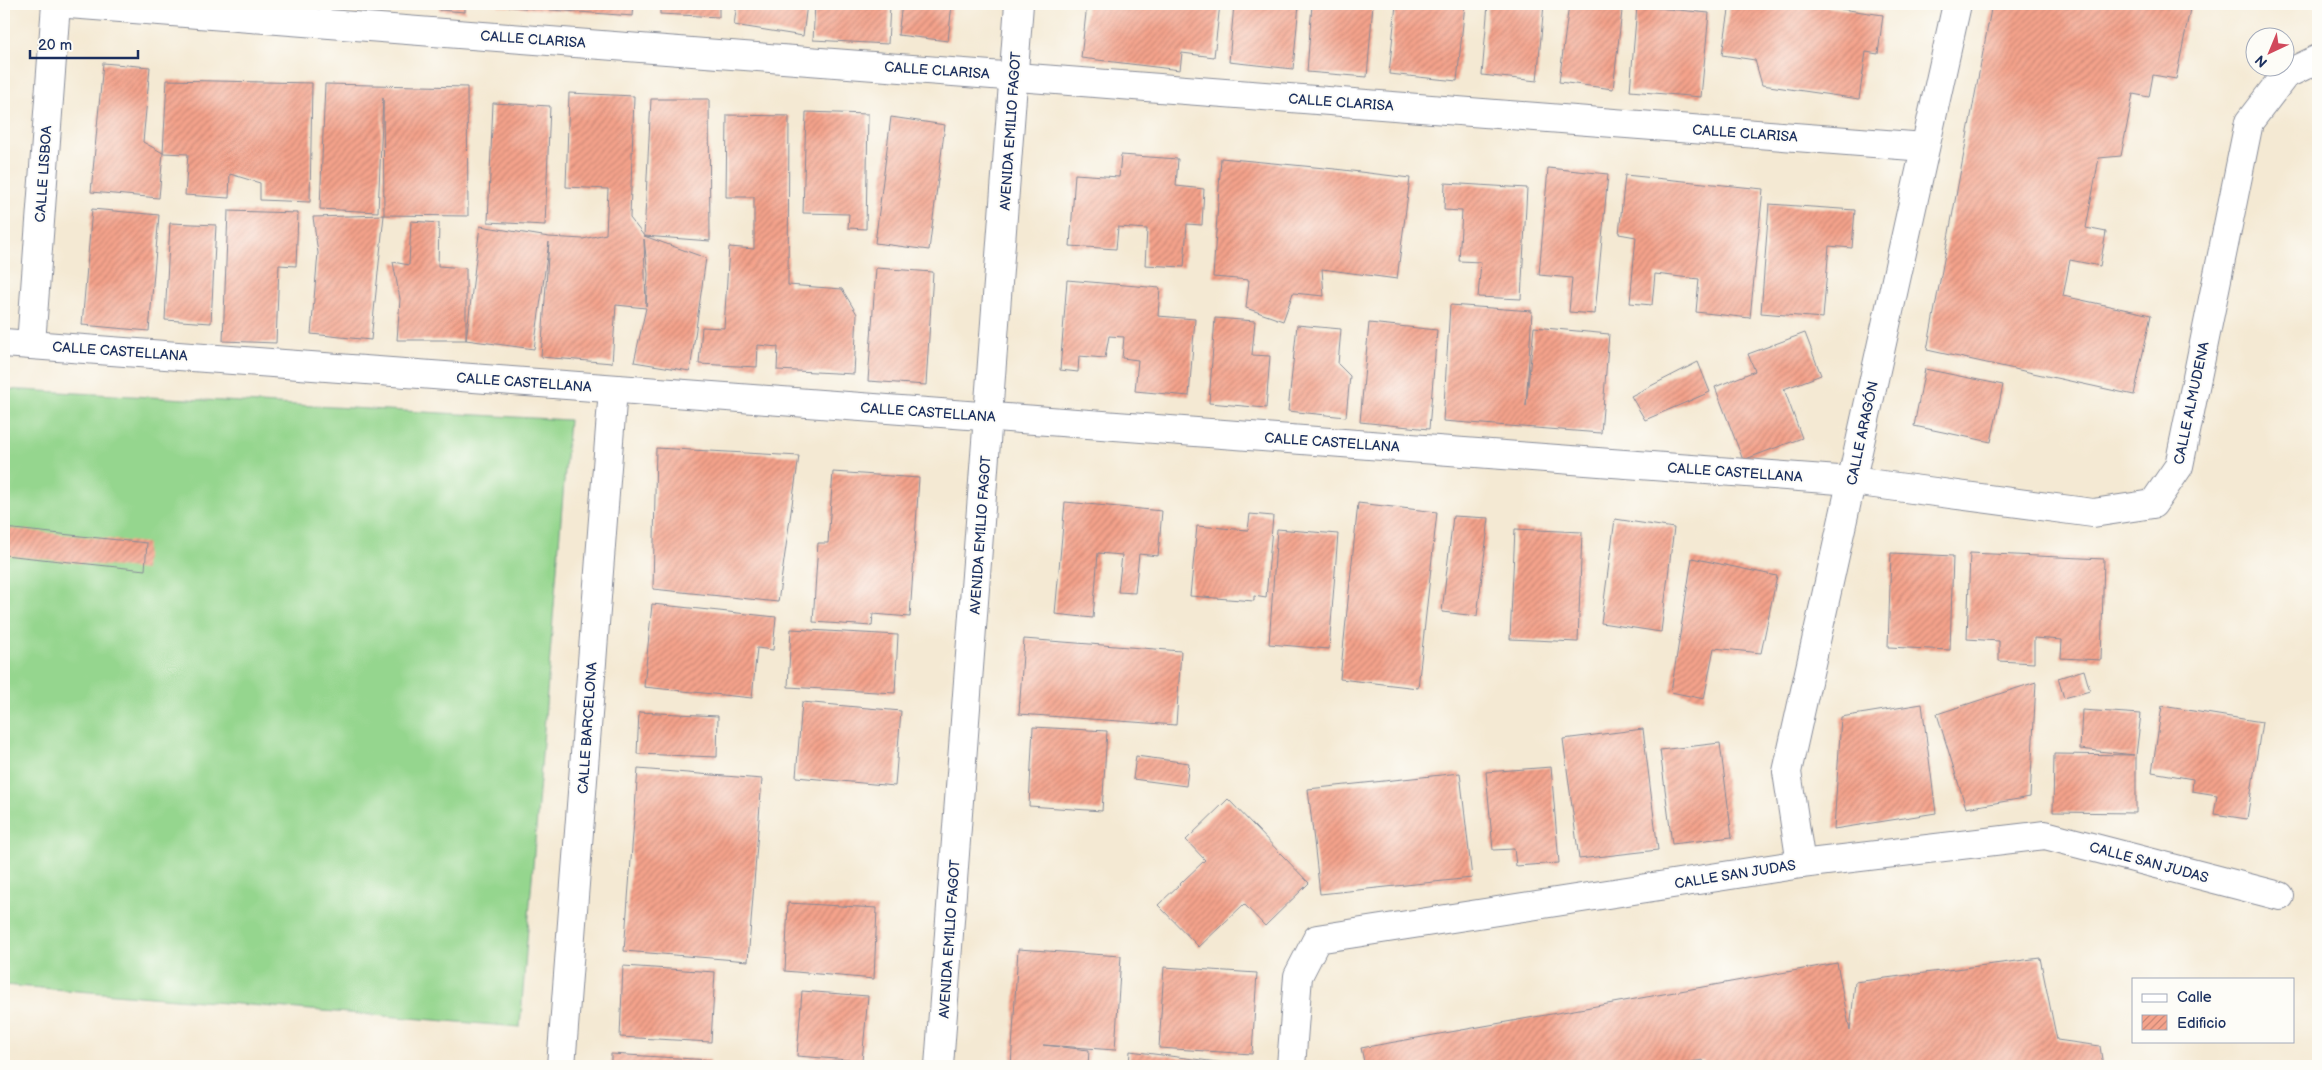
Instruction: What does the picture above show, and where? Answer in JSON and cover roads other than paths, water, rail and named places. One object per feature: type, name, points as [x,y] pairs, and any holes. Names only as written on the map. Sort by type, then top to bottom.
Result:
[{"type":"street","name":"CALLE LISBOA","points":[[31,344],[56,4]]},
{"type":"street","name":"CALLE CLARISA","points":[[69,4],[1925,147]]},
{"type":"street","name":"AVENIDA EMILIO FAGOT","points":[[939,1066],[1019,4]]},
{"type":"street","name":"CALLE ARAGÓN","points":[[1801,864],[1787,772],[1957,4]]},
{"type":"street","name":"CALLE ALMUDENA","points":[[1852,481],[2092,513],[2152,504],[2179,466],[2249,122],[2285,75],[2318,59]]},
{"type":"street","name":"CALLE CASTELLANA","points":[[4,342],[1852,481]]},
{"type":"street","name":"CALLE BARCELONA","points":[[560,1066],[613,389]]},
{"type":"street","name":"CALLE SAN JUDAS","points":[[1291,1066],[1298,976],[1317,939],[1801,864],[2045,835],[2280,896]]}]
